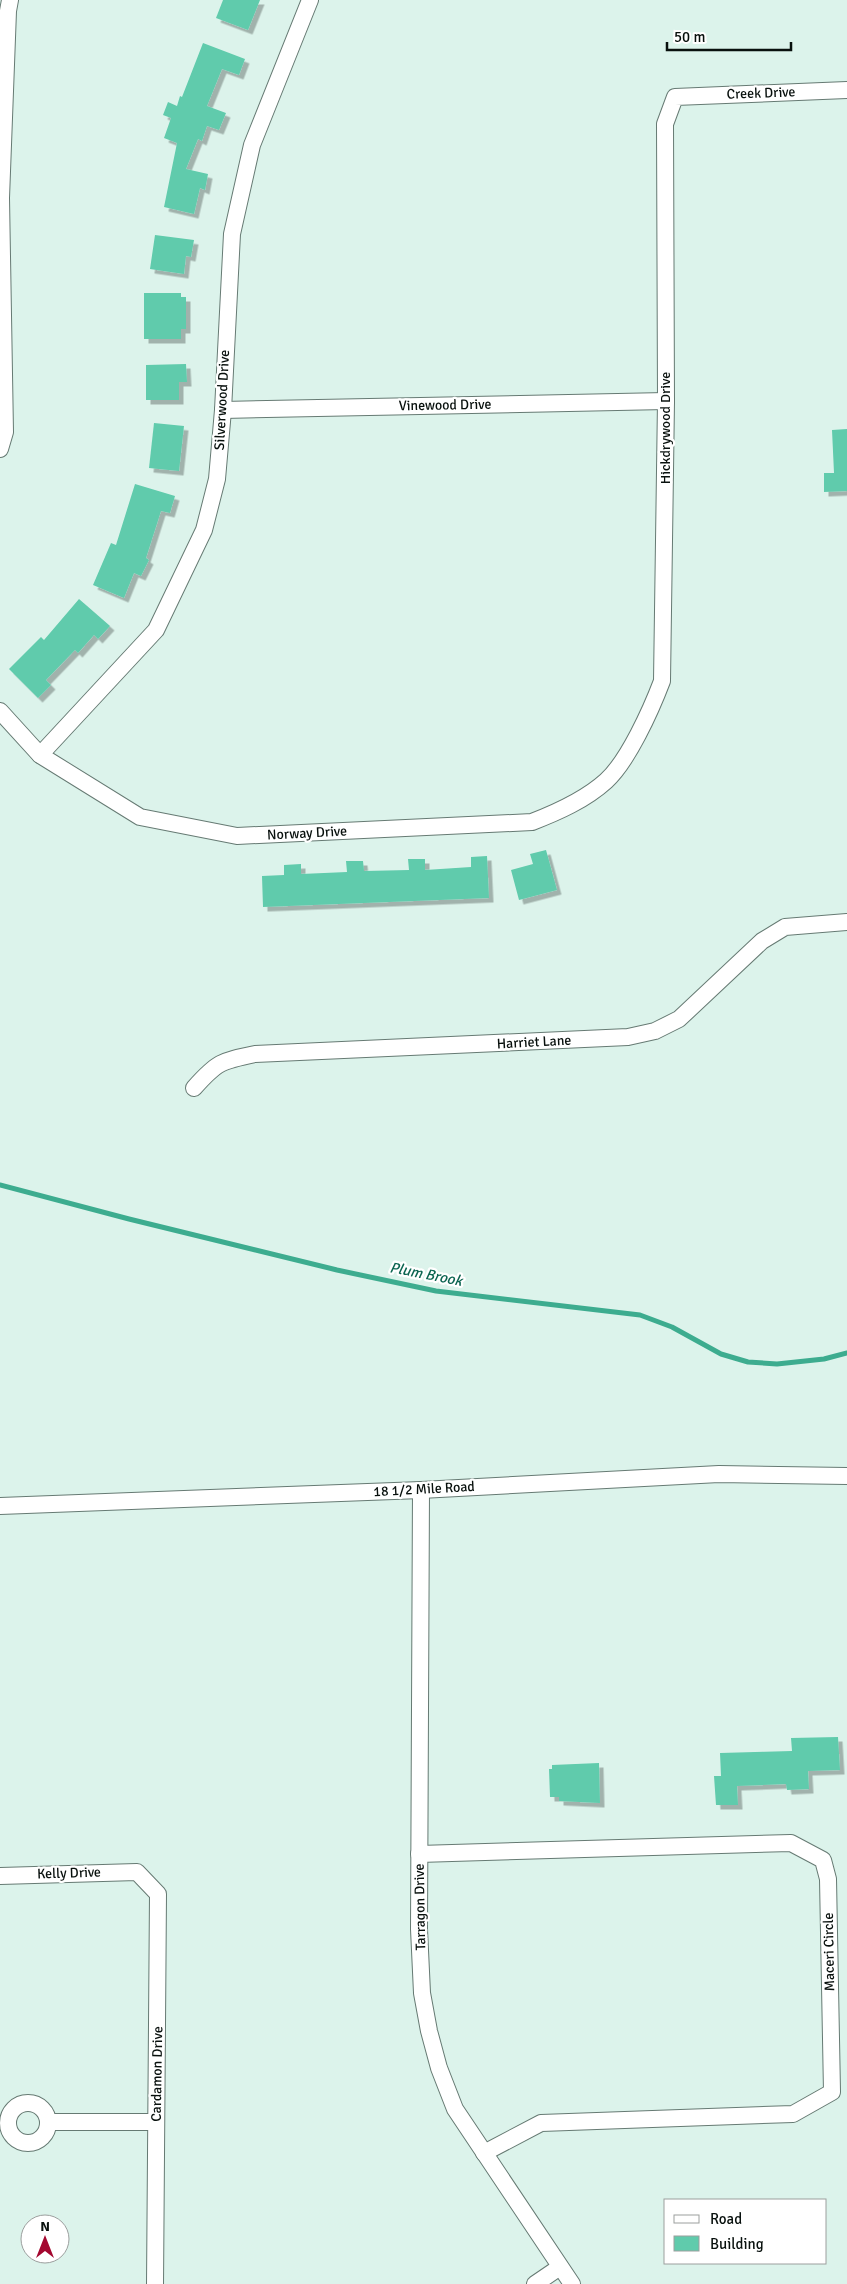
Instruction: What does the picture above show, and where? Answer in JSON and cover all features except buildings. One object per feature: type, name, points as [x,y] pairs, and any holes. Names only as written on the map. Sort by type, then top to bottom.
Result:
[{"type":"street","points":[[0,449],[5,432],[1,198],[10,0]]},
{"type":"street","name":"Silverwood Drive","points":[[40,755],[156,630],[204,530],[217,479],[223,410],[232,234],[252,145],[310,0]]},
{"type":"street","name":"Creek Drive","points":[[675,97],[847,90]]},
{"type":"street","name":"Hickdrywood Drive","points":[[627,752],[649,715],[662,681],[666,401],[665,124],[675,97]]},
{"type":"street","name":"Vinewood Drive","points":[[223,410],[666,401]]},
{"type":"street","name":"Norway Drive","points":[[0,711],[40,755],[140,817],[237,836],[532,822],[561,811],[606,781],[627,752]]},
{"type":"street","name":"Harriet Lane","points":[[194,1088],[214,1066],[232,1058],[255,1054],[628,1038],[655,1031],[679,1019],[762,941],[785,927],[847,922]]},
{"type":"street","name":"18 1/2 Mile Road","points":[[0,1506],[420,1490],[718,1474],[847,1476]]},
{"type":"street","name":"Tarragon Drive","points":[[420,1490],[419,1929],[422,1993],[429,2031],[439,2068],[455,2109],[572,2284]]},
{"type":"street","name":"Maceri Circle","points":[[419,1854],[791,1843],[823,1860],[828,1879],[832,2092],[793,2114],[541,2123],[484,2153]]},
{"type":"street","name":"Kelly Drive","points":[[0,1876],[137,1872]]},
{"type":"street","name":"Cardamon Drive","points":[[137,1872],[158,1894],[155,2284]]},
{"type":"street","points":[[48,2122],[156,2122]]},
{"type":"street","points":[[534,2284],[560,2267]]},
{"type":"waterway","name":"Plum Brook","points":[[0,1185],[337,1270],[436,1291],[640,1315],[672,1327],[721,1354],[748,1362],[777,1364],[824,1359],[847,1353]]}]
